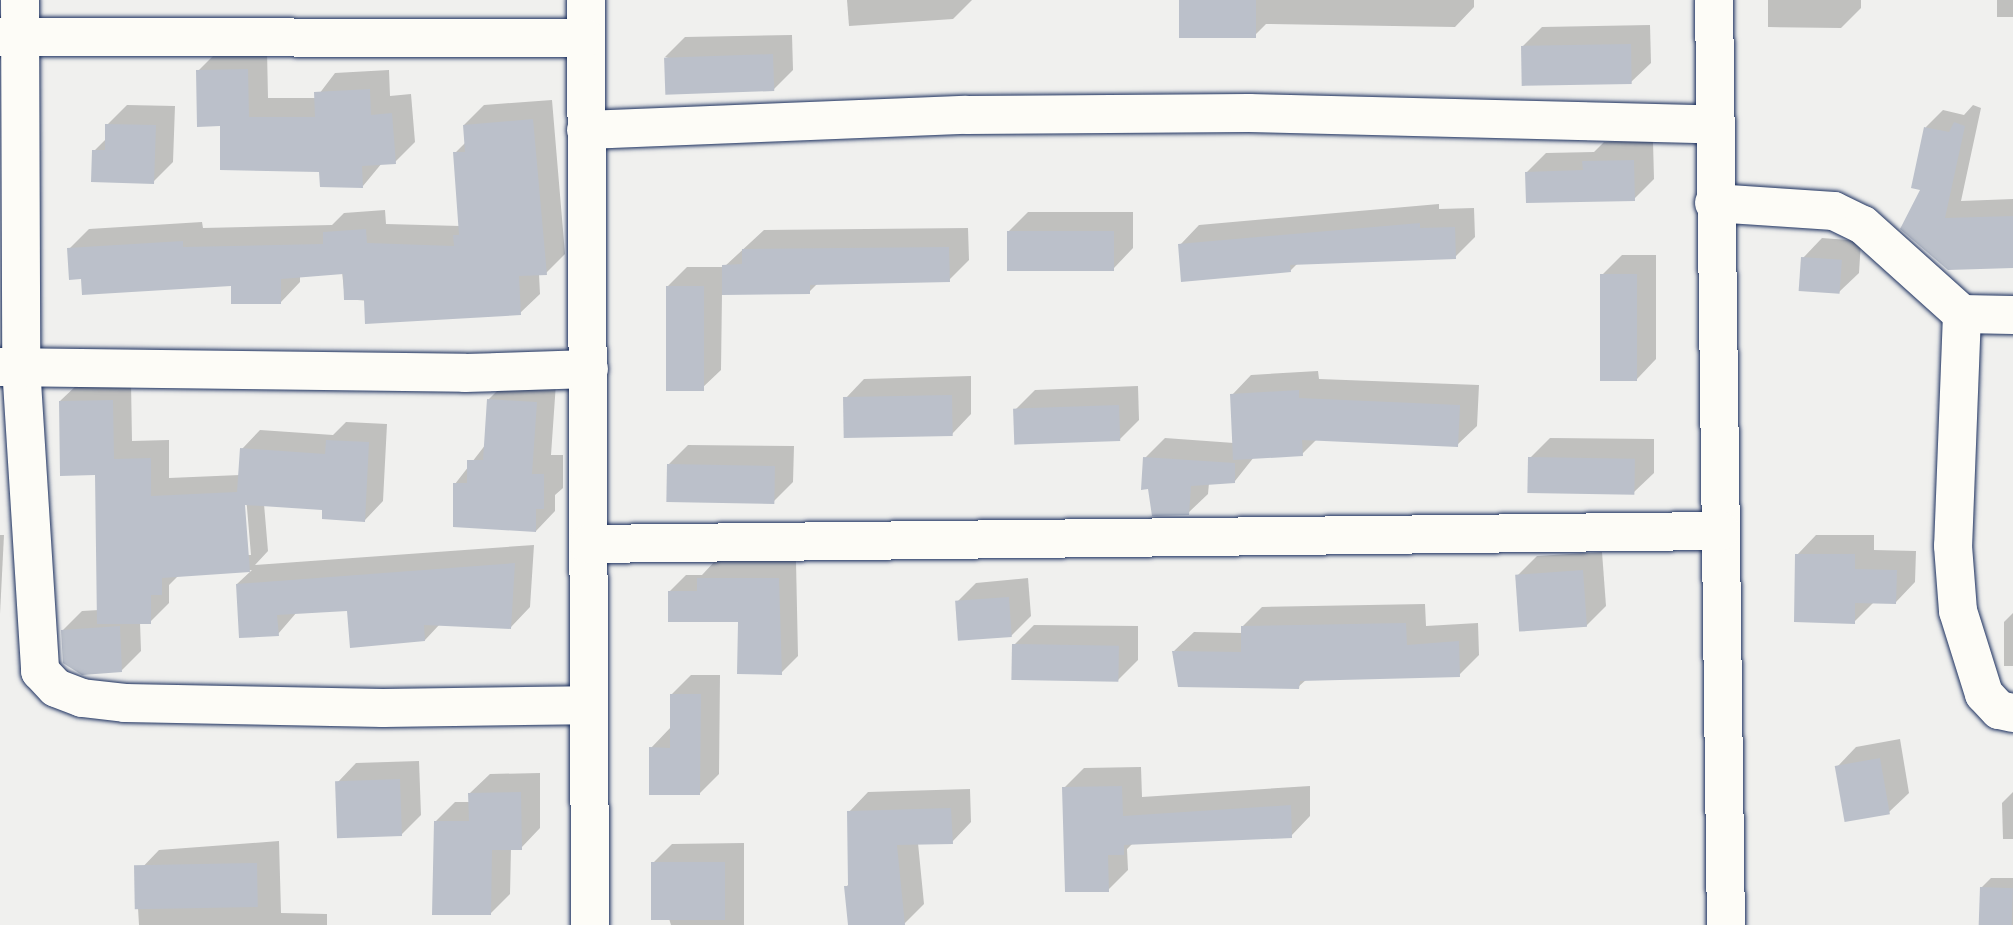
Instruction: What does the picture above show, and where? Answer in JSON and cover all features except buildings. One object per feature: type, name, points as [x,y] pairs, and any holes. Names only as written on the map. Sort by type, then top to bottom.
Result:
[{"type":"street","points":[[586,0],[589,369],[586,705],[590,925]]},
{"type":"street","points":[[1714,0],[1714,204],[1726,925]]},
{"type":"street","points":[[585,38],[13,24],[11,366],[40,671],[56,688],[82,698],[125,703],[586,705]]},
{"type":"street","points":[[586,130],[979,114],[1263,113],[1715,124]]},
{"type":"street","points":[[1714,204],[1833,211],[1863,225],[1962,314],[2013,315]]},
{"type":"street","points":[[1962,314],[1953,546],[1958,611],[1984,695],[1999,710],[2013,713]]},
{"type":"street","points":[[11,366],[465,373],[589,369]]},
{"type":"street","points":[[589,544],[1721,531]]}]
